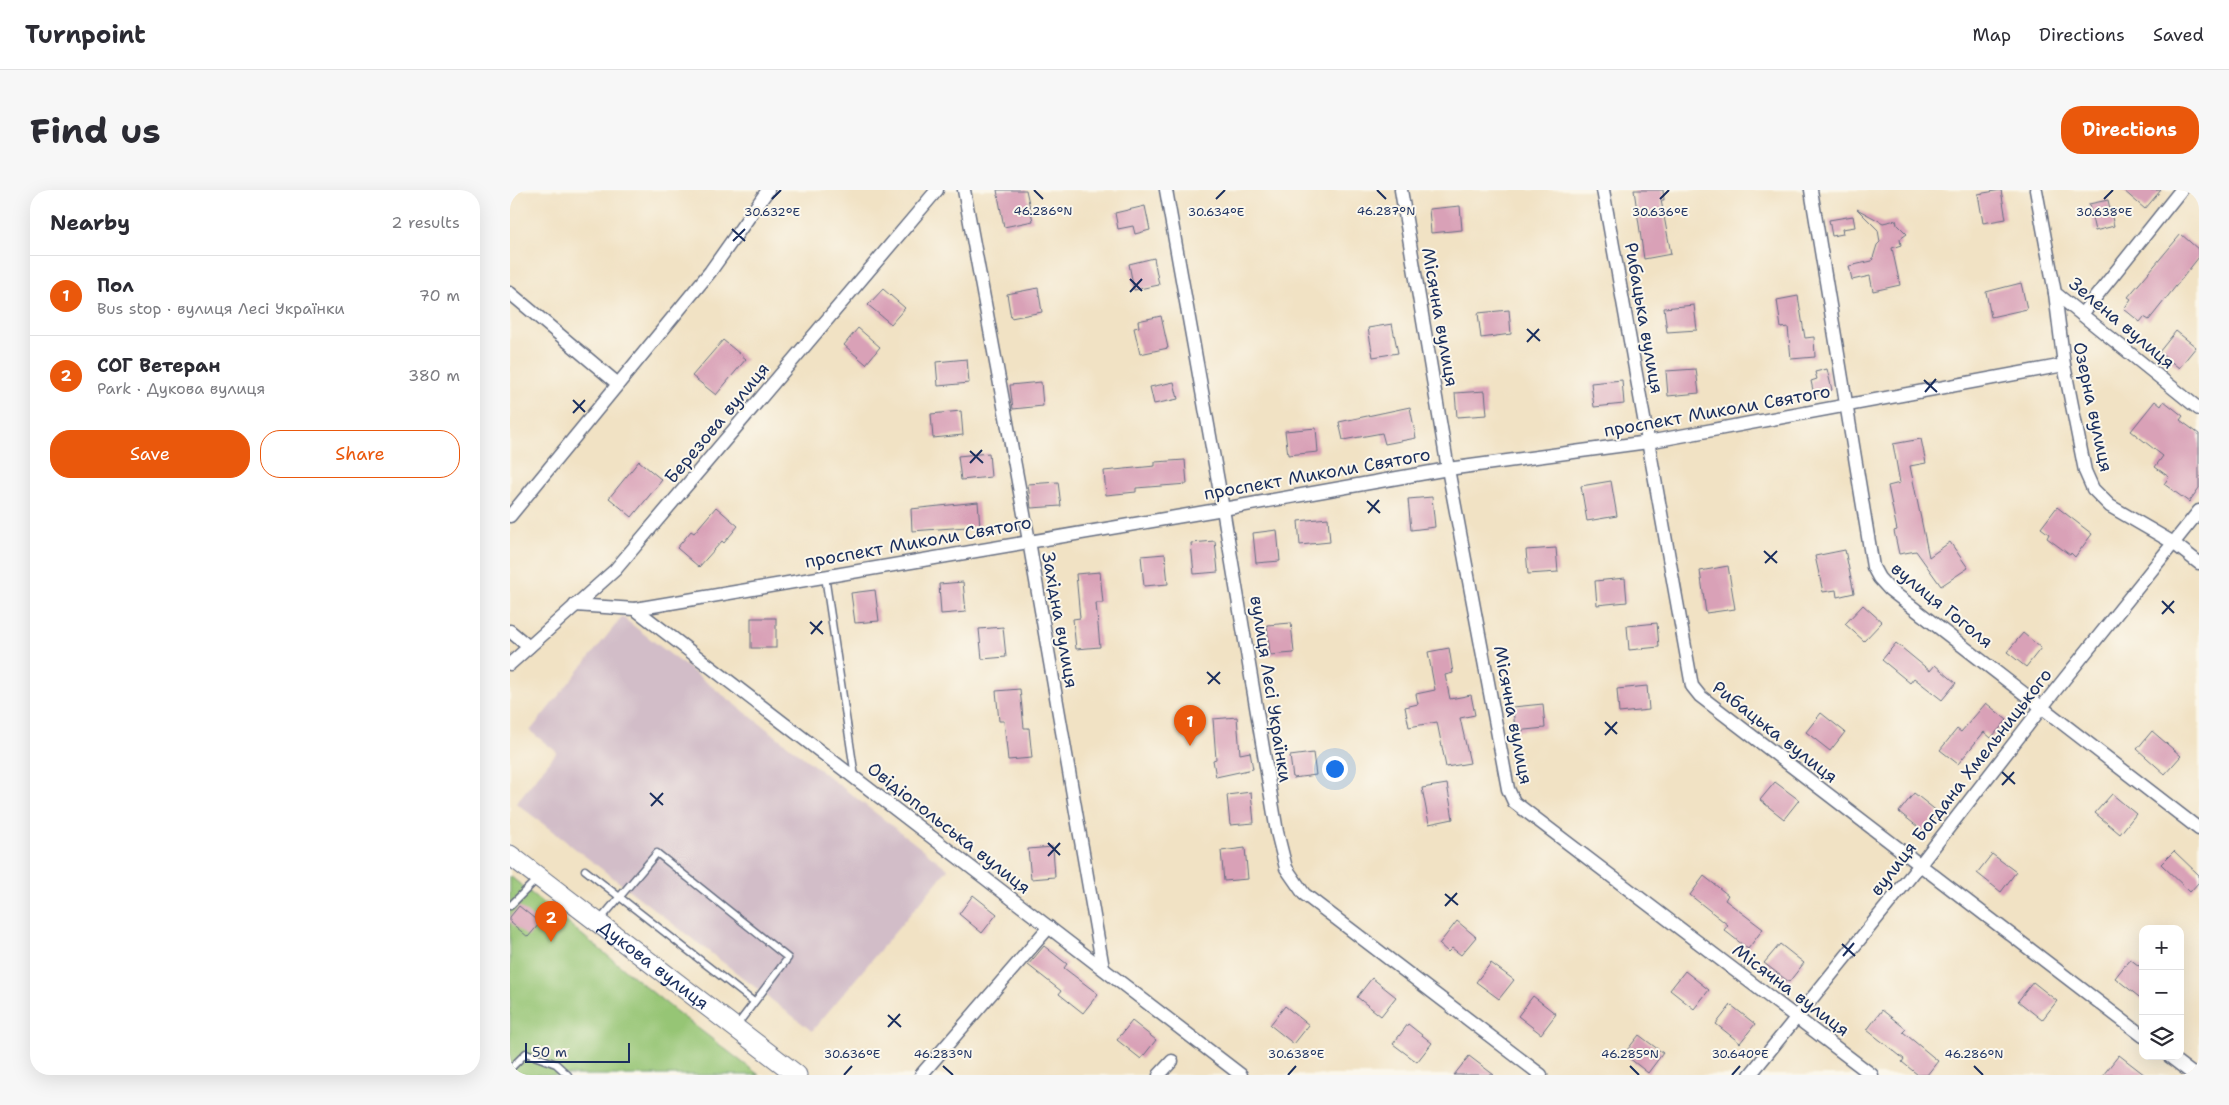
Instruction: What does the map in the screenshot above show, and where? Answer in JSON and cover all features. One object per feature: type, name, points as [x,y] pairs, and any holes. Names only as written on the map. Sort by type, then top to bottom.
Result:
[{"type":"street","points":[[510,516],[710,272],[768,190]]},
{"type":"street","name":"Березова вулиця","points":[[510,664],[615,570],[937,190]]},
{"type":"street","name":"Західна вулиця","points":[[964,190],[1029,541],[1103,968]]},
{"type":"street","name":"вулиця Лесі Українки","points":[[1166,190],[1223,510],[1276,832],[1286,868],[1304,894],[1541,1075]]},
{"type":"street","name":"Місячна вулиця","points":[[1401,190],[1448,469],[1508,789],[1514,802],[1797,1015],[1872,1075]]},
{"type":"street","name":"Рибацька вулиця","points":[[1603,190],[1692,686],[1700,696],[1919,866],[2139,1033]]},
{"type":"street","name":"вулиця Гоголя","points":[[1811,190],[1873,567],[1879,578],[1889,589],[2199,829]]},
{"type":"street","name":"Зелена вулиця","points":[[2036,190],[2055,293],[2199,409]]},
{"type":"street","points":[[2082,314],[2181,190]]},
{"type":"street","name":"Озерна вулиця","points":[[2055,293],[2064,365],[2085,471],[2093,488],[2110,506],[2172,542],[2199,564]]},
{"type":"street","points":[[510,294],[618,384]]},
{"type":"street","name":"проспект Миколи Святого","points":[[575,605],[635,609],[1029,541],[1223,510],[1448,469],[1648,442],[2064,365]]},
{"type":"street","name":"вулиця Богдана Хмельницького","points":[[1750,1075],[1919,866],[2172,542],[2199,511]]},
{"type":"street","name":"Овідіопольська вулиця","points":[[635,609],[1241,1075]]},
{"type":"street","points":[[510,631],[528,647]]},
{"type":"street","name":"Дукова вулиця","points":[[510,856],[735,1026],[796,1075]]},
{"type":"street","points":[[921,1075],[1049,927]]},
{"type":"street","points":[[1159,1075],[1172,1060]]},
{"type":"street","points":[[2174,1060],[2194,1075]]},
{"type":"lane","points":[[825,576],[855,778]]},
{"type":"lane","points":[[597,923],[657,853],[788,958],[735,1026]]},
{"type":"lane","points":[[585,870],[754,1002]]},
{"type":"lane","points":[[510,906],[539,878]]},
{"type":"lane","points":[[510,1069],[526,1053],[556,1064],[568,1075]]},
{"type":"shaded area","points":[[622,617],[948,869],[812,1031],[516,803],[557,752],[530,731]]},
{"type":"green space","points":[[510,876],[673,1009],[759,1075],[510,1075]]},
{"type":"building","points":[[997,190],[1026,190],[1033,221],[1004,227]]},
{"type":"building","points":[[1634,190],[1663,190],[1664,200],[1661,200],[1671,254],[1644,259]]},
{"type":"building","points":[[2001,190],[2006,219],[1983,223],[1978,194]]},
{"type":"building","points":[[2123,190],[2161,190],[2145,209]]},
{"type":"building","points":[[2108,200],[2114,226],[2095,231],[2089,204]]},
{"type":"building","points":[[1145,206],[1150,230],[1135,234],[1133,226],[1118,229],[1115,213]]},
{"type":"building","points":[[1460,206],[1462,230],[1431,233],[1429,209]]},
{"type":"building","points":[[1857,209],[1883,223],[1896,220],[1897,224],[1907,234],[1900,239],[1901,245],[1892,248],[1900,285],[1873,291],[1870,276],[1852,280],[1849,266],[1872,261],[1877,245],[1880,242],[1878,230]]},
{"type":"building","points":[[1853,216],[1855,227],[1842,229],[1843,234],[1832,236],[1829,220]]},
{"type":"building","points":[[2181,234],[2199,250],[2199,257],[2149,320],[2144,317],[2140,322],[2124,309],[2131,299],[2128,297]]},
{"type":"building","points":[[1154,258],[1159,285],[1134,290],[1129,264]]},
{"type":"building","points":[[2021,283],[2027,309],[1991,317],[1986,292]]},
{"type":"building","points":[[1038,288],[1042,312],[1011,318],[1007,294]]},
{"type":"building","points":[[883,289],[905,308],[891,324],[868,305]]},
{"type":"building","points":[[1798,296],[1805,338],[1814,337],[1815,357],[1791,359],[1788,327],[1781,328],[1777,300]]},
{"type":"building","points":[[1694,305],[1697,330],[1667,332],[1664,308]]},
{"type":"building","points":[[1509,310],[1511,334],[1481,338],[1478,313]]},
{"type":"building","points":[[1161,316],[1168,348],[1140,354],[1134,328],[1139,327],[1138,321]]},
{"type":"building","points":[[1392,324],[1398,353],[1373,357],[1368,328]]},
{"type":"building","points":[[858,328],[880,347],[866,364],[844,345]]},
{"type":"building","points":[[2176,331],[2196,347],[2179,368],[2159,352]]},
{"type":"building","points":[[723,340],[746,359],[716,395],[692,376]]},
{"type":"building","points":[[967,359],[969,383],[938,386],[936,362]]},
{"type":"building","points":[[1696,369],[1699,393],[1668,396],[1666,371]]},
{"type":"building","points":[[1827,369],[1832,390],[1814,395],[1811,381],[1817,379],[1815,372]]},
{"type":"building","points":[[1622,380],[1624,404],[1594,407],[1591,383]]},
{"type":"building","points":[[1041,382],[1043,406],[1013,409],[1010,385]]},
{"type":"building","points":[[1174,382],[1178,399],[1154,404],[1150,387]]},
{"type":"building","points":[[1485,391],[1487,415],[1457,417],[1455,393]]},
{"type":"building","points":[[2155,401],[2161,406],[2164,401],[2183,416],[2180,420],[2199,434],[2199,488],[2189,502],[2164,484],[2169,477],[2155,467],[2163,456],[2131,431]]},
{"type":"building","points":[[1410,407],[1416,438],[1385,444],[1382,433],[1343,440],[1339,422]]},
{"type":"building","points":[[961,411],[963,435],[933,438],[931,414]]},
{"type":"building","points":[[1316,428],[1318,452],[1288,455],[1285,431]]},
{"type":"building","points":[[1921,439],[1926,463],[1910,466],[1929,557],[1950,542],[1968,568],[1941,586],[1916,551],[1899,554],[1894,531],[1897,530],[1888,486],[1900,483],[1893,444]]},
{"type":"building","points":[[989,453],[991,477],[961,480],[958,456]]},
{"type":"building","points":[[1185,460],[1187,484],[1136,488],[1136,492],[1106,495],[1104,471],[1155,466],[1155,462]]},
{"type":"building","points":[[639,461],[662,480],[632,517],[609,498]]},
{"type":"building","points":[[1611,481],[1617,516],[1587,521],[1581,486]]},
{"type":"building","points":[[1058,482],[1061,506],[1031,508],[1028,484]]},
{"type":"building","points":[[1432,497],[1435,527],[1411,530],[1408,499]]},
{"type":"building","points":[[978,502],[980,526],[912,531],[911,509]]},
{"type":"building","points":[[716,507],[738,526],[724,543],[722,541],[699,567],[677,548],[691,531],[694,533]]},
{"type":"building","points":[[2057,507],[2092,534],[2075,557],[2047,538],[2049,534],[2041,528]]},
{"type":"building","points":[[1328,518],[1330,542],[1300,545],[1298,521]]},
{"type":"building","points":[[1277,530],[1280,561],[1256,563],[1253,533]]},
{"type":"building","points":[[1215,541],[1218,572],[1194,574],[1191,543]]},
{"type":"building","points":[[1556,548],[1558,572],[1528,574],[1526,550]]},
{"type":"building","points":[[1845,550],[1854,593],[1837,597],[1836,590],[1823,592],[1815,556]]},
{"type":"building","points":[[1165,554],[1168,584],[1144,586],[1141,556]]},
{"type":"building","points":[[1728,566],[1735,609],[1706,613],[1700,571]]},
{"type":"building","points":[[1100,572],[1103,603],[1096,603],[1100,647],[1076,649],[1073,619],[1080,618],[1076,574]]},
{"type":"building","points":[[1625,578],[1627,602],[1597,605],[1595,581]]},
{"type":"building","points":[[963,582],[966,612],[941,614],[939,584]]},
{"type":"building","points":[[875,590],[879,621],[855,623],[851,593]]},
{"type":"building","points":[[1863,605],[1882,622],[1864,641],[1845,624]]},
{"type":"building","points":[[751,618],[776,618],[776,648],[751,648]]},
{"type":"building","points":[[1291,623],[1294,653],[1270,655],[1267,625]]},
{"type":"building","points":[[1657,623],[1659,647],[1629,650],[1627,626]]},
{"type":"building","points":[[1003,627],[1006,657],[982,659],[979,629]]},
{"type":"building","points":[[2023,633],[2041,648],[2026,667],[2007,652]]},
{"type":"building","points":[[1896,643],[1930,671],[1935,665],[1956,683],[1942,700],[1914,678],[1910,683],[1882,660]]},
{"type":"building","points":[[1449,648],[1453,673],[1445,675],[1450,699],[1471,695],[1475,715],[1460,718],[1470,763],[1446,767],[1437,722],[1409,727],[1405,707],[1418,704],[1416,694],[1435,690],[1428,652]]},
{"type":"building","points":[[1647,686],[1649,710],[1619,713],[1617,689]]},
{"type":"building","points":[[1020,689],[1024,728],[1029,728],[1032,758],[1008,760],[1004,721],[999,721],[996,691]]},
{"type":"building","points":[[1986,703],[2007,720],[1991,738],[1984,732],[1958,764],[1940,750],[1957,729],[1961,732]]},
{"type":"building","points":[[1543,704],[1545,728],[1515,731],[1513,707]]},
{"type":"building","points":[[1821,713],[1845,732],[1830,751],[1806,732]]},
{"type":"building","points":[[1237,717],[1240,754],[1250,752],[1253,769],[1216,777],[1213,760],[1216,759],[1213,719]]},
{"type":"building","points":[[2152,731],[2181,756],[2165,774],[2137,749]]},
{"type":"building","points":[[1313,753],[1316,775],[1293,778],[1290,756]]},
{"type":"building","points":[[1775,782],[1799,800],[1784,819],[1760,800]]},
{"type":"building","points":[[1447,784],[1453,819],[1429,824],[1422,788]]},
{"type":"building","points":[[1251,792],[1254,823],[1230,825],[1227,795]]},
{"type":"building","points":[[1914,793],[1938,812],[1923,831],[1899,812]]},
{"type":"building","points":[[2112,794],[2136,814],[2120,834],[2095,813]]},
{"type":"building","points":[[1053,847],[1055,877],[1031,879],[1028,849]]},
{"type":"building","points":[[1245,848],[1248,879],[1224,881],[1221,851]]},
{"type":"building","points":[[2174,851],[2199,875],[2199,882],[2190,892],[2161,864]]},
{"type":"building","points":[[1992,854],[2016,872],[2001,892],[1977,873]]},
{"type":"building","points":[[1704,876],[1728,895],[1725,900],[1763,929],[1748,949],[1724,930],[1728,925],[1690,895]]},
{"type":"building","points":[[973,895],[997,914],[982,933],[959,914]]},
{"type":"building","points":[[519,906],[540,923],[528,937],[510,922],[510,917]]},
{"type":"building","points":[[1457,921],[1476,937],[1461,955],[1452,948],[1448,952],[1439,944]]},
{"type":"building","points":[[1780,944],[1804,963],[1789,982],[1764,963]]},
{"type":"building","points":[[1044,946],[1067,964],[1064,968],[1098,994],[1083,1013],[1059,994],[1061,991],[1028,965]]},
{"type":"building","points":[[2130,959],[2139,966],[2139,997],[2115,978]]},
{"type":"building","points":[[1491,963],[1514,980],[1499,999],[1476,982]]},
{"type":"building","points":[[1685,971],[1709,990],[1694,1009],[1670,990]]},
{"type":"building","points":[[1372,978],[1396,997],[1381,1016],[1357,997]]},
{"type":"building","points":[[2033,982],[2057,1001],[2042,1020],[2018,1001]]},
{"type":"building","points":[[1533,996],[1556,1014],[1541,1034],[1518,1016]]},
{"type":"building","points":[[1731,1005],[1755,1024],[1740,1043],[1716,1024]]},
{"type":"building","points":[[1285,1006],[1309,1025],[1294,1044],[1270,1025]]},
{"type":"building","points":[[1882,1010],[1906,1029],[1903,1032],[1938,1061],[1927,1075],[1918,1075],[1902,1062],[1904,1059],[1867,1030]]},
{"type":"building","points":[[1132,1021],[1156,1040],[1141,1059],[1117,1040]]},
{"type":"building","points":[[1408,1024],[1432,1043],[1417,1062],[1393,1044]]},
{"type":"building","points":[[1639,1035],[1663,1053],[1648,1073],[1624,1054]]},
{"type":"building","points":[[2119,1055],[2145,1075],[2103,1075]]},
{"type":"building","points":[[1469,1056],[1494,1075],[1454,1075]]},
{"type":"place","name":"Пол","points":[[1190,746]]},
{"type":"place","name":"СОГ Ветеран","points":[[551,942]]}]
